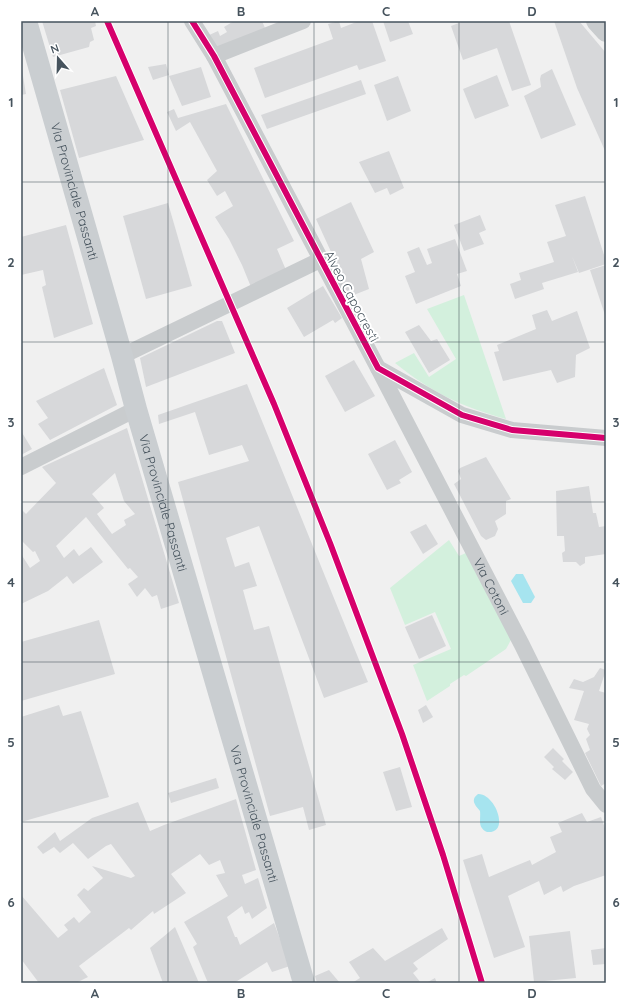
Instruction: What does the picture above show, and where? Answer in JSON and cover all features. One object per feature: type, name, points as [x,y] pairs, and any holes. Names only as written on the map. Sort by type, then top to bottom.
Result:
[{"type":"main road","name":"Via Provinciale Passanti","points":[[26,21],[136,409],[304,983]]},
{"type":"street","name":"Alveo Capocresti","points":[[192,21],[214,56],[378,368]]},
{"type":"street","points":[[214,56],[304,21]]},
{"type":"street","points":[[596,21],[606,32]]},
{"type":"street","points":[[122,356],[320,260]]},
{"type":"street","points":[[378,368],[462,415],[512,430],[606,438]]},
{"type":"street","name":"Via Cotoni","points":[[378,368],[522,645],[593,789],[606,805]]},
{"type":"street","points":[[21,467],[136,409]]},
{"type":"green space","points":[[464,295],[506,419],[461,404],[421,382],[395,363],[414,353],[429,377],[456,359],[427,309]]},
{"type":"green space","points":[[449,540],[459,556],[466,553],[512,638],[506,649],[466,676],[464,675],[450,684],[450,686],[427,701],[413,665],[451,649],[435,612],[405,625],[390,588]]},
{"type":"water","points":[[516,574],[523,574],[535,597],[531,603],[523,603],[511,581]]},
{"type":"water","points":[[478,794],[484,795],[495,806],[499,821],[498,827],[494,831],[487,832],[481,826],[480,811],[475,805],[474,800]]},
{"type":"building","points":[[42,21],[95,21],[96,26],[91,28],[94,40],[90,42],[89,47],[53,57]]},
{"type":"building","points":[[234,21],[262,21],[265,28],[226,46],[214,47],[207,36],[218,31],[220,36],[227,32],[224,27]]},
{"type":"building","points":[[339,21],[341,28],[359,21],[372,21],[386,61],[359,70],[357,65],[265,98],[254,68],[333,39],[328,24]]},
{"type":"building","points":[[383,21],[408,21],[413,34],[390,42]]},
{"type":"building","points":[[464,21],[509,21],[531,85],[512,91],[497,48],[463,60],[451,26]]},
{"type":"building","points":[[554,21],[579,21],[606,53],[606,153],[577,88]]},
{"type":"building","points":[[166,64],[169,75],[153,80],[148,67]]},
{"type":"building","points":[[201,67],[211,97],[182,106],[169,76]]},
{"type":"building","points":[[552,69],[576,125],[541,139],[524,96],[541,87],[541,75]]},
{"type":"building","points":[[22,70],[26,94],[21,95],[21,71]]},
{"type":"building","points":[[497,75],[509,106],[475,119],[463,89]]},
{"type":"building","points":[[116,76],[144,140],[79,158],[60,90]]},
{"type":"building","points":[[398,76],[411,111],[387,121],[374,85]]},
{"type":"building","points":[[361,80],[366,94],[267,129],[261,115]]},
{"type":"building","points":[[226,104],[294,241],[277,249],[286,270],[251,287],[229,239],[215,217],[233,206],[225,191],[217,196],[207,180],[217,171],[190,122],[176,131],[167,112],[174,109],[178,118]]},
{"type":"building","points":[[389,151],[404,188],[390,195],[387,188],[375,193],[359,162]]},
{"type":"building","points":[[585,196],[606,264],[579,273],[572,256],[578,272],[542,283],[544,289],[515,299],[510,284],[521,280],[519,273],[554,262],[547,242],[566,236],[555,205]]},
{"type":"building","points":[[351,202],[374,252],[361,259],[369,289],[346,298],[337,281],[343,278],[316,219]]},
{"type":"building","points":[[168,203],[192,286],[146,299],[123,216]]},
{"type":"building","points":[[480,215],[486,230],[479,233],[484,244],[464,251],[454,225]]},
{"type":"building","points":[[66,225],[93,324],[54,338],[42,287],[46,285],[43,270],[21,275],[21,237]]},
{"type":"building","points":[[455,239],[467,271],[457,274],[461,286],[416,304],[405,276],[415,272],[407,252],[419,247],[427,265],[432,263],[427,249]]},
{"type":"building","points":[[606,265],[606,318],[590,270]]},
{"type":"building","points":[[323,286],[342,318],[335,323],[333,320],[304,337],[287,308]]},
{"type":"building","points":[[547,310],[552,321],[577,311],[590,348],[576,355],[575,377],[557,383],[551,370],[503,381],[494,352],[499,351],[497,345],[536,329],[532,315]]},
{"type":"building","points":[[217,321],[222,321],[235,353],[146,387],[140,358]]},
{"type":"building","points":[[419,325],[431,341],[437,339],[450,360],[429,373],[405,332]]},
{"type":"building","points":[[354,360],[375,396],[345,412],[325,376]]},
{"type":"building","points":[[104,368],[117,405],[50,440],[38,424],[48,418],[36,401]]},
{"type":"building","points":[[247,384],[368,682],[324,698],[259,526],[226,538],[235,567],[249,562],[257,586],[243,590],[254,630],[269,626],[326,825],[309,830],[303,807],[270,816],[178,482],[249,461],[242,445],[209,455],[195,412],[159,424],[158,415]]},
{"type":"building","points":[[127,428],[179,603],[161,609],[157,595],[152,597],[145,588],[137,597],[128,584],[138,577],[130,568],[128,569],[86,517],[56,546],[64,558],[74,549],[79,556],[91,547],[103,562],[73,584],[67,576],[48,591],[21,604],[21,554],[30,568],[40,561],[35,551],[33,552],[22,541],[21,542],[21,509],[26,514],[56,483],[42,467]],"holes":[[[115,473],[124,501],[135,514],[124,520],[126,525],[112,534],[97,514],[104,508],[92,494]]]},
{"type":"building","points":[[21,431],[32,449],[21,455]]},
{"type":"building","points":[[395,440],[412,472],[399,480],[401,483],[387,490],[368,454]]},
{"type":"building","points":[[486,457],[511,499],[506,501],[506,514],[495,521],[498,529],[495,536],[486,540],[481,536],[454,484],[461,479],[458,471],[460,468]]},
{"type":"building","points":[[589,486],[593,513],[596,513],[599,527],[606,526],[606,554],[585,557],[585,563],[580,566],[576,562],[563,562],[562,553],[565,551],[564,536],[557,536],[556,491]]},
{"type":"building","points":[[426,524],[438,544],[423,554],[410,532]]},
{"type":"building","points":[[432,615],[446,646],[419,659],[405,627]]},
{"type":"building","points":[[99,620],[115,674],[21,701],[21,642]]},
{"type":"building","points":[[600,668],[606,670],[599,691],[606,693],[606,783],[601,786],[585,753],[590,750],[586,739],[590,735],[587,729],[589,724],[574,720],[584,691],[569,688],[574,679],[583,682],[594,677]]},
{"type":"building","points":[[59,705],[63,716],[81,711],[109,797],[21,822],[21,717]]},
{"type":"building","points":[[426,705],[433,717],[423,723],[418,710]]},
{"type":"building","points":[[553,748],[564,759],[562,761],[573,772],[565,780],[552,769],[554,767],[544,757]]},
{"type":"building","points":[[400,767],[412,807],[396,811],[383,772]]},
{"type":"building","points":[[216,778],[219,788],[171,803],[168,793]]},
{"type":"building","points":[[236,799],[256,870],[242,875],[245,884],[258,878],[267,908],[252,919],[249,912],[245,914],[242,906],[227,917],[240,945],[274,923],[290,966],[272,972],[267,962],[234,983],[208,983],[193,947],[197,944],[184,922],[228,896],[216,875],[225,873],[220,860],[209,865],[200,854],[171,874],[186,893],[154,914],[153,911],[131,930],[129,928],[79,966],[88,977],[76,983],[39,983],[21,959],[21,895],[58,938],[68,930],[64,925],[74,917],[79,923],[91,912],[77,895],[84,888],[88,891],[103,878],[92,866],[131,878],[135,876],[111,844],[88,859],[73,843],[60,853],[54,847],[43,854],[37,847],[55,832],[60,841],[92,818],[138,802],[150,831]]},
{"type":"building","points":[[582,813],[587,822],[601,817],[606,831],[606,875],[574,886],[563,892],[561,886],[544,895],[539,881],[508,896],[525,947],[494,958],[463,860],[482,854],[489,877],[530,860],[532,865],[556,852],[550,837],[562,832],[558,823]]},
{"type":"building","points":[[175,927],[199,983],[163,983],[150,948]]},
{"type":"building","points":[[442,928],[448,939],[413,963],[418,969],[413,973],[421,983],[352,983],[360,978],[349,962],[373,948],[385,961]]},
{"type":"building","points":[[570,931],[576,978],[534,982],[529,936]]},
{"type":"building","points":[[606,948],[606,964],[593,965],[591,950]]},
{"type":"building","points":[[329,970],[340,983],[317,983],[315,976]]},
{"type":"building","points":[[435,978],[437,983],[426,983]]},
{"type":"cycle path","points":[[107,21],[274,404],[330,543],[402,734],[443,855],[482,983]]},
{"type":"cycle path","points":[[192,21],[214,56],[378,368],[462,415],[512,430],[606,438]]}]
